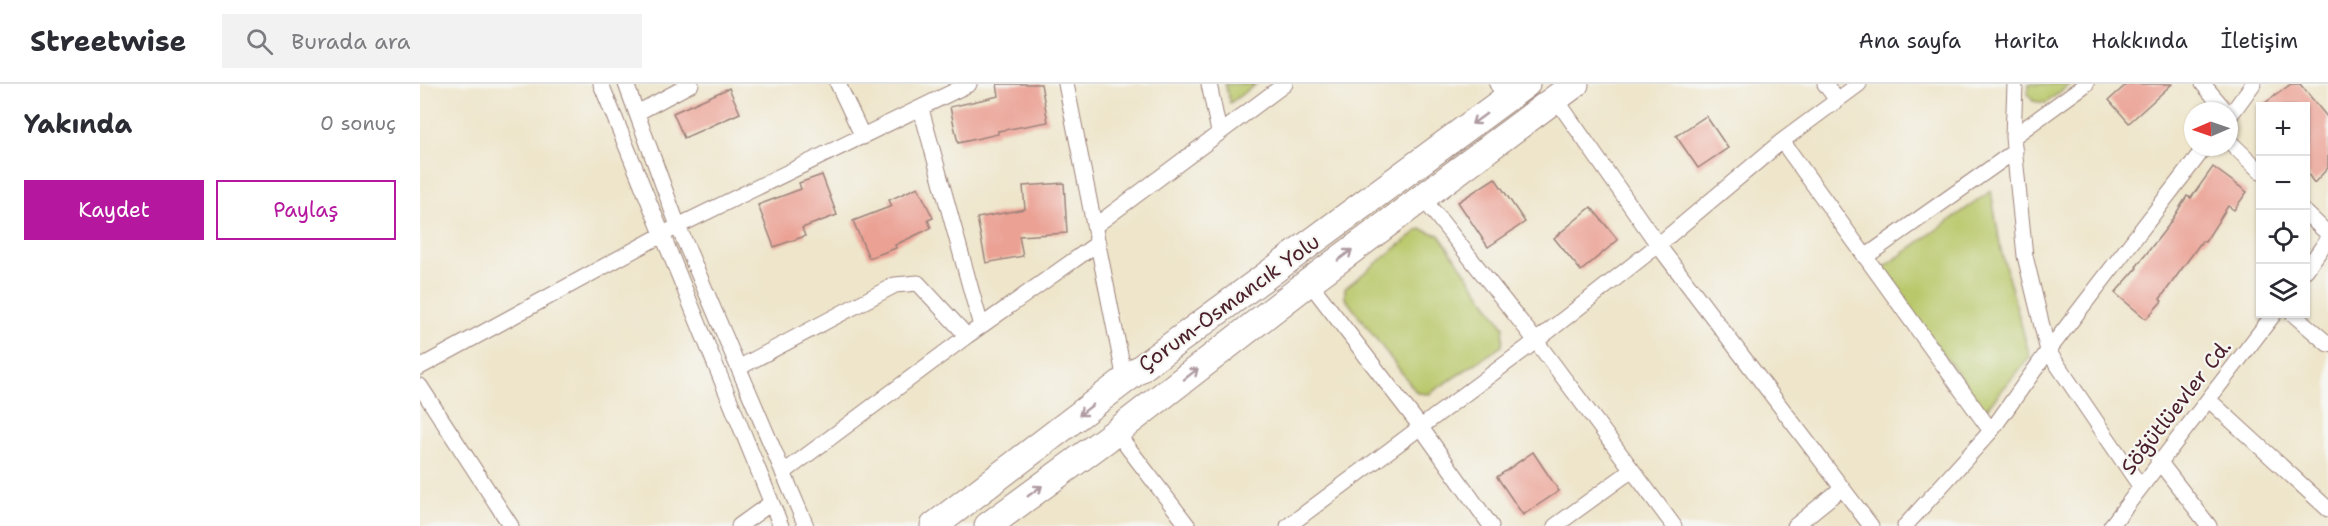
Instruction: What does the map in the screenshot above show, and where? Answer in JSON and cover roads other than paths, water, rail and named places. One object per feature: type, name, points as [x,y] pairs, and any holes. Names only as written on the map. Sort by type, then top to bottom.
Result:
[{"type":"highway","name":"Çorum-Osmancık Yolu","points":[[934,526],[1510,89]]},
{"type":"highway","name":"Çorum-Osmancık Yolu","points":[[988,526],[1116,432],[1309,282],[1565,91]]},
{"type":"street","points":[[601,84],[781,526]]},
{"type":"street","points":[[626,84],[678,226],[806,526]]},
{"type":"street","points":[[637,114],[691,84]]},
{"type":"street","points":[[838,84],[863,137]]},
{"type":"street","points":[[420,367],[662,234],[969,84]]},
{"type":"street","points":[[1066,84],[1125,380]]},
{"type":"street","points":[[1209,84],[1219,132]]},
{"type":"street","points":[[1095,226],[1285,84]]},
{"type":"street","points":[[1825,84],[1837,100]]},
{"type":"street","points":[[1288,526],[1536,340],[1658,245],[1782,141],[1859,84]]},
{"type":"street","points":[[2015,84],[2014,144],[2025,256],[2048,351],[2140,486]]},
{"type":"street","points":[[1865,258],[2014,144],[2086,84]]},
{"type":"street","points":[[2203,84],[2218,102]]},
{"type":"street","points":[[2238,104],[2253,84]]},
{"type":"street","points":[[1565,91],[1658,245],[1871,526]]},
{"type":"street","points":[[921,109],[981,326]]},
{"type":"street","points":[[1782,141],[1991,431]]},
{"type":"street","points":[[2238,150],[2256,167]]},
{"type":"street","points":[[1905,526],[1991,431],[2048,351],[2198,156]]},
{"type":"street","points":[[1422,197],[1536,340],[1674,526]]},
{"type":"street","points":[[2310,217],[2328,237],[2310,264]]},
{"type":"street","points":[[783,473],[967,336],[1098,243]]},
{"type":"street","points":[[1309,282],[1420,426],[1491,526]]},
{"type":"street","points":[[740,367],[895,285],[918,283],[967,336]]},
{"type":"street","name":"Söğütlüevler Cd.","points":[[2111,526],[2271,318]]},
{"type":"street","points":[[2298,318],[2328,344]]},
{"type":"street","points":[[420,386],[511,526]]},
{"type":"street","points":[[2209,400],[2328,510]]},
{"type":"street","points":[[1116,432],[1188,526]]},
{"type":"street","points":[[2159,461],[2209,526]]},
{"type":"street","points":[[1556,526],[1632,470]]},
{"type":"street","points":[[1795,526],[1842,488]]},
{"type":"street","points":[[739,526],[771,503]]}]
